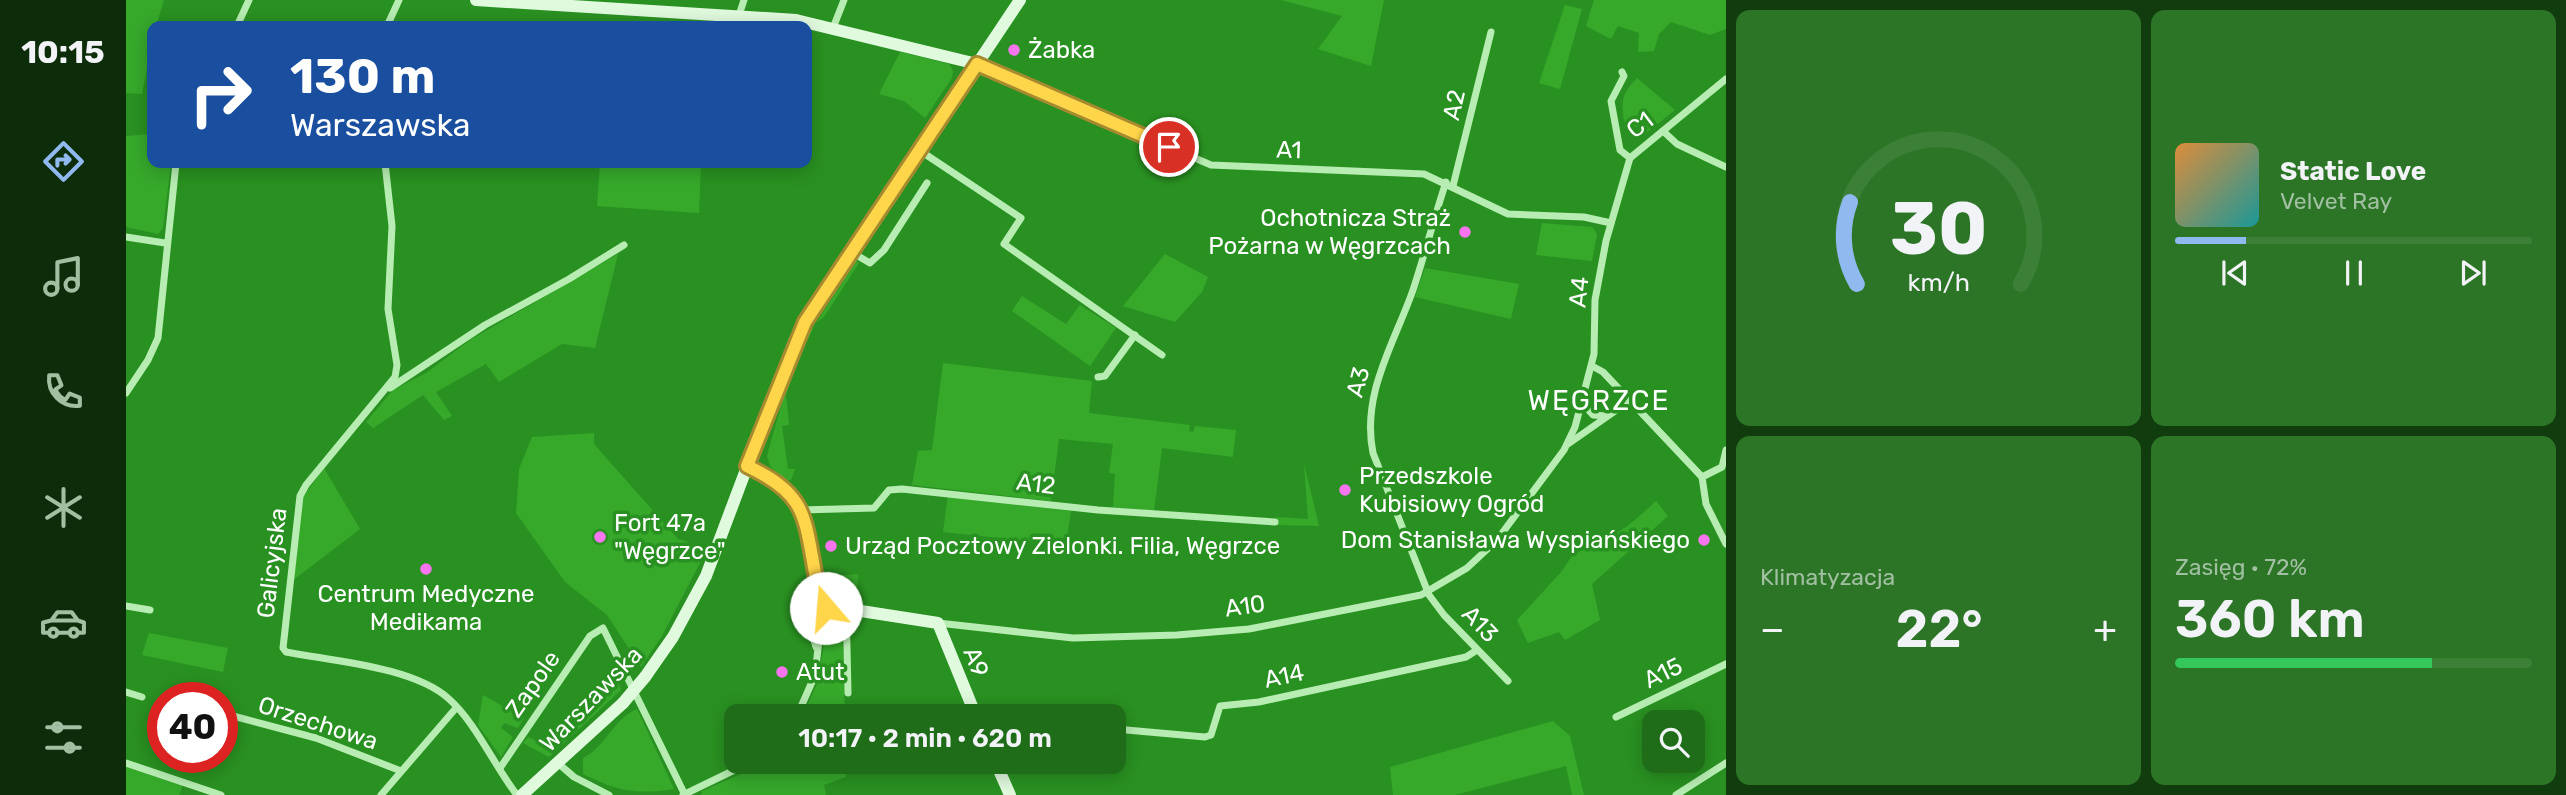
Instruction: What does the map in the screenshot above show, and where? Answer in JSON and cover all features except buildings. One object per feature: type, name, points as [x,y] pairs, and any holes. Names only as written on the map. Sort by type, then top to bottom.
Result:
[{"type":"street","points":[[239,21],[249,0]]},
{"type":"street","points":[[389,21],[399,0]]},
{"type":"street","points":[[476,0],[805,21]]},
{"type":"street","points":[[739,15],[744,0]]},
{"type":"street","points":[[833,28],[844,0]]},
{"type":"street","name":"Warszawska","points":[[520,795],[559,764],[623,703],[673,637],[699,590],[794,342],[851,251],[1020,0]]},
{"type":"street","points":[[812,23],[977,64]]},
{"type":"street","name":"A2","points":[[1450,184],[1491,32]]},
{"type":"street","name":"A1","points":[[977,64],[1211,165],[1424,174],[1450,184],[1508,214],[1584,217],[1611,223]]},
{"type":"street","points":[[1622,72],[1624,76],[1611,101],[1620,150],[1630,159]]},
{"type":"street","name":"C1","points":[[1611,223],[1630,159],[1726,79]]},
{"type":"street","points":[[1663,131],[1677,144],[1726,167]]},
{"type":"street","points":[[918,150],[1021,218],[1004,244],[1162,355]]},
{"type":"street","points":[[126,393],[148,360],[158,338],[165,243],[175,168]]},
{"type":"street","name":"Galicyjska","points":[[386,168],[392,226],[388,309],[397,365],[389,388]]},
{"type":"street","points":[[851,251],[870,263],[884,250],[927,183]]},
{"type":"street","name":"A3","points":[[1427,592],[1373,453],[1368,429],[1374,393],[1450,184]]},
{"type":"street","name":"A4","points":[[1592,366],[1595,300],[1611,223]]},
{"type":"street","points":[[126,237],[165,243]]},
{"type":"street","name":"Galicyjska","points":[[520,795],[451,700],[434,688],[407,677],[286,652],[283,648],[300,496],[306,485],[389,388],[485,325],[624,245]]},
{"type":"street","points":[[1098,377],[1105,376],[1135,335]]},
{"type":"street","points":[[1592,366],[1603,372],[1628,402],[1702,477],[1706,504],[1726,544]]},
{"type":"street","name":"A10","points":[[817,594],[845,608],[861,611],[1073,638],[1177,635],[1249,629],[1427,592],[1486,553],[1567,445],[1583,404],[1592,366]]},
{"type":"street","name":"A10","points":[[1567,445],[1628,402]]},
{"type":"street","points":[[1583,404],[1593,415],[1610,414]]},
{"type":"street","points":[[1702,477],[1722,467],[1726,450]]},
{"type":"street","points":[[747,466],[779,481],[801,510],[823,612],[815,676],[802,704]]},
{"type":"street","name":"A12","points":[[801,510],[874,508],[889,490],[902,489],[1098,510],[1275,522]]},
{"type":"street","name":"A13","points":[[1427,592],[1444,615],[1508,681]]},
{"type":"street","points":[[817,594],[801,605],[807,614],[817,651]]},
{"type":"street","points":[[126,606],[149,610]]},
{"type":"street","points":[[845,608],[848,693]]},
{"type":"street","name":"A10","points":[[807,614],[815,616],[845,608]]},
{"type":"street","name":"A9","points":[[938,622],[971,704]]},
{"type":"street","name":"Zapole","points":[[500,768],[590,636],[603,628],[684,795]]},
{"type":"street","name":"A14","points":[[1126,730],[1205,737],[1211,735],[1214,730],[1220,706],[1259,702],[1466,657],[1477,650]]},
{"type":"street","name":"A15","points":[[1616,717],[1726,664]]},
{"type":"street","points":[[126,692],[142,696]]},
{"type":"street","points":[[381,795],[456,708]]},
{"type":"street","name":"Orzechowa","points":[[238,717],[316,738],[401,771]]},
{"type":"street","points":[[126,763],[221,795]]},
{"type":"street","points":[[1676,795],[1726,763]]},
{"type":"street","points":[[559,764],[569,774],[609,795]]},
{"type":"street","points":[[684,795],[727,774]]},
{"type":"street","points":[[1001,774],[1010,795]]},
{"type":"green space","points":[[126,0],[164,0],[158,21],[147,21],[147,69],[142,94],[126,93]]},
{"type":"green space","points":[[1281,0],[1384,0],[1371,66],[1318,49],[1342,16]]},
{"type":"green space","points":[[1594,0],[1726,0],[1726,29],[1710,35],[1671,22],[1659,34],[1654,51],[1638,52],[1639,33],[1618,26],[1611,39],[1586,26]]},
{"type":"green space","points":[[1565,5],[1582,9],[1560,89],[1539,83]]},
{"type":"green space","points":[[900,52],[949,64],[953,71],[952,78],[925,118],[904,101],[879,94]]},
{"type":"green space","points":[[1637,78],[1675,110],[1640,138],[1639,128],[1624,121],[1623,108],[1626,93]]},
{"type":"green space","points":[[147,134],[147,168],[170,168],[163,228],[158,234],[126,227],[126,136]]},
{"type":"green space","points":[[600,168],[701,168],[699,213],[597,206]]},
{"type":"green space","points":[[1542,223],[1592,227],[1597,234],[1592,261],[1536,255]]},
{"type":"green space","points":[[618,254],[595,348],[562,344],[499,382],[486,364],[436,392],[452,416],[444,420],[423,395],[373,428],[366,422],[393,390],[426,373],[470,340]]},
{"type":"green space","points":[[1165,254],[1208,277],[1202,292],[1175,322],[1123,306]]},
{"type":"green space","points":[[856,261],[859,263],[824,317],[816,323],[795,365],[805,340]]},
{"type":"green space","points":[[1425,268],[1519,284],[1511,319],[1415,297]]},
{"type":"green space","points":[[1022,296],[1066,324],[1080,305],[1116,328],[1090,366],[1012,311]]},
{"type":"green space","points":[[943,363],[1092,381],[1089,413],[1190,425],[1189,431],[1193,432],[1195,426],[1236,430],[1233,457],[1162,448],[1154,511],[1113,507],[1115,474],[1109,473],[1113,444],[1059,439],[1051,501],[912,485],[918,451],[932,450]]},
{"type":"green space","points":[[795,367],[786,395],[789,425],[782,426],[788,469],[795,469],[791,480],[786,481],[770,466],[767,456],[784,395]]},
{"type":"green space","points":[[594,433],[594,444],[678,539],[689,542],[692,553],[701,561],[662,636],[641,667],[607,615],[565,582],[516,513],[519,469],[532,437]]},
{"type":"green space","points":[[1304,464],[1319,526],[1276,525],[1277,517],[1308,519]]},
{"type":"green space","points":[[324,468],[360,529],[292,581],[303,497]]},
{"type":"green space","points":[[948,495],[1071,511],[1066,545],[943,532]]},
{"type":"green space","points":[[1656,501],[1668,516],[1592,584],[1600,620],[1565,640],[1559,632],[1528,643],[1517,620],[1562,571],[1581,542],[1613,535]]},
{"type":"green space","points":[[858,574],[857,600],[839,597],[829,590],[825,576]]},
{"type":"green space","points":[[837,617],[842,622],[845,704],[808,704],[818,682],[828,618]]},
{"type":"green space","points":[[149,633],[228,648],[223,672],[142,655]]},
{"type":"green space","points":[[618,682],[621,690],[549,757],[523,743],[528,737],[550,747]]},
{"type":"green space","points":[[483,695],[524,718],[518,728],[504,723],[501,728],[513,737],[501,757],[478,725]]},
{"type":"green space","points":[[637,709],[674,789],[648,792],[627,790],[583,774],[583,758],[598,747],[622,719]]},
{"type":"green space","points":[[1553,721],[1570,736],[1584,795],[1572,795],[1566,766],[1455,795],[1393,795],[1390,767]]},
{"type":"green space","points":[[126,765],[183,785],[179,795],[126,795]]},
{"type":"green space","points":[[741,774],[846,774],[846,777],[824,785],[826,795],[701,795],[702,791]]},
{"type":"place","name":"Żabka","points":[[1014,50]]},
{"type":"place","name":"Ochotnicza Straż Pożarna w Węgrzcach","points":[[1465,232]]},
{"type":"place","name":"Przedszkole Kubisiowy Ogród","points":[[1345,490]]},
{"type":"place","name":"Fort 47a \"Węgrzce\"","points":[[600,537]]},
{"type":"place","name":"Dom Stanisława Wyspiańskiego","points":[[1704,540]]},
{"type":"place","name":"Urząd Pocztowy Zielonki. Filia, Węgrzce","points":[[831,546]]},
{"type":"place","name":"Centrum Medyczne Medikama","points":[[426,569]]},
{"type":"place","name":"Atut","points":[[782,672]]},
{"type":"district","name":"WĘGRZCE","points":[[1599,400]]},
{"type":"route","points":[[826,608],[827,601],[818,587],[808,549],[805,524],[797,501],[779,481],[747,466],[794,342],[805,322],[977,64],[1169,147]]}]
